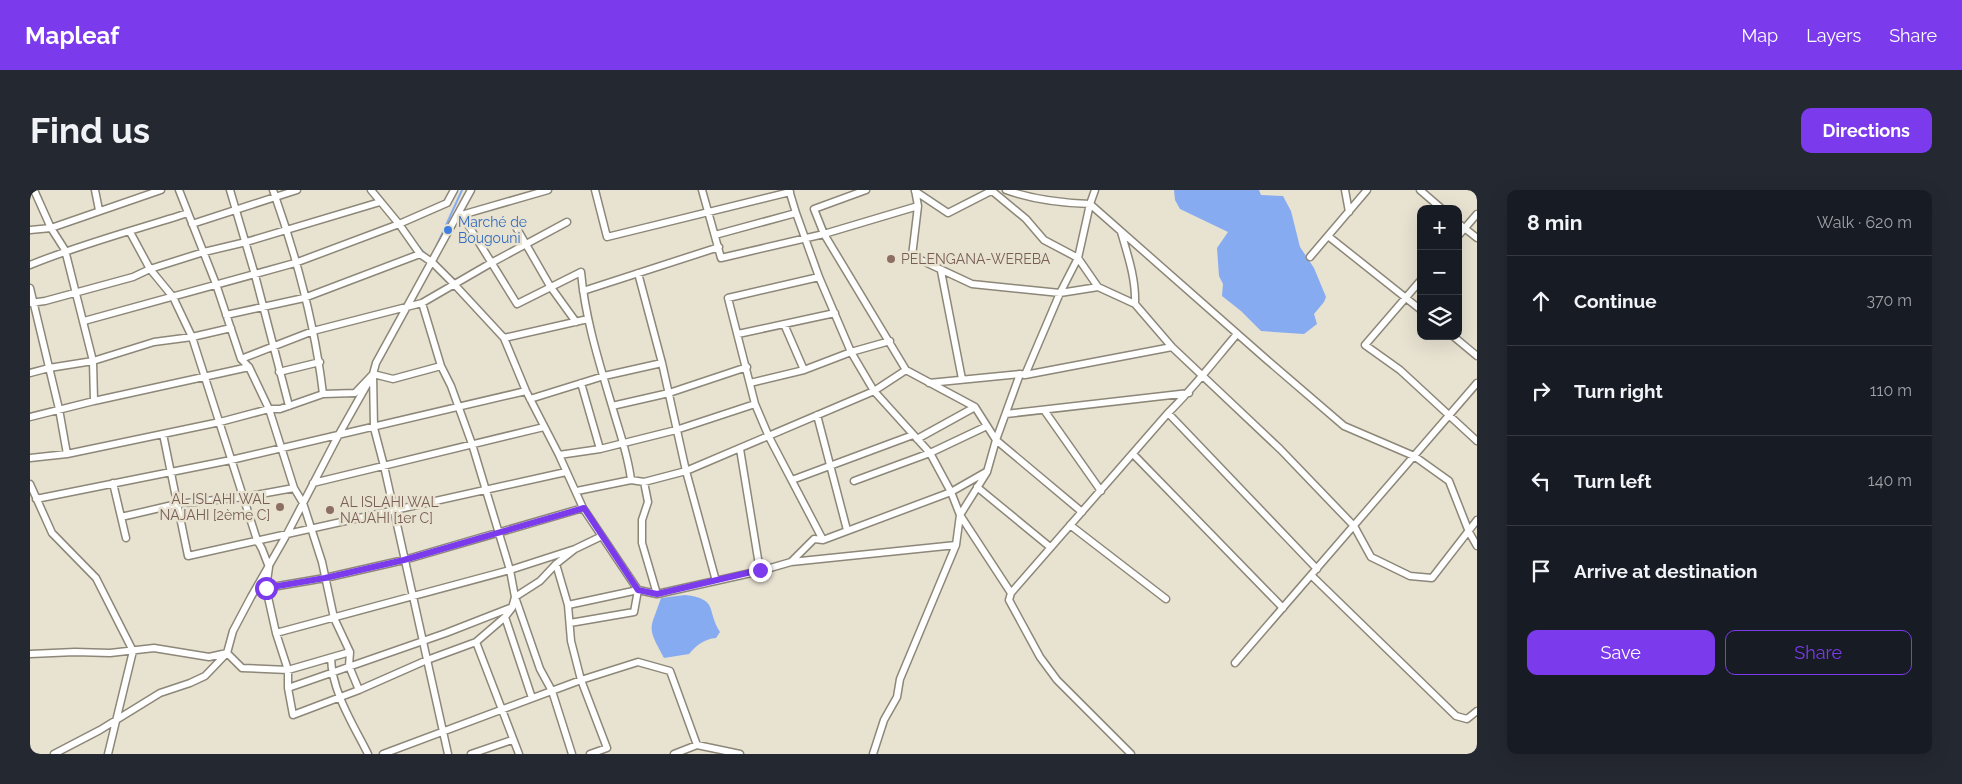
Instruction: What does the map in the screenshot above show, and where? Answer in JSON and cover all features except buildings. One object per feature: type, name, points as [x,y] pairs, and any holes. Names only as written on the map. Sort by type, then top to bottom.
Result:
[{"type":"street","points":[[34,190],[51,228],[65,250],[93,361],[94,401]]},
{"type":"street","points":[[95,190],[99,210]]},
{"type":"street","points":[[30,230],[51,228],[161,190]]},
{"type":"street","points":[[179,190],[216,284],[241,359],[250,367],[268,409],[294,488],[303,503],[325,578],[334,618],[350,652],[349,666],[359,690]]},
{"type":"street","points":[[230,190],[255,275],[288,406]]},
{"type":"street","points":[[192,224],[236,210],[274,193],[297,190]]},
{"type":"street","points":[[373,190],[420,254],[454,284],[504,338],[526,391],[584,508],[638,590],[634,612],[570,623]]},
{"type":"street","points":[[84,320],[295,263],[399,224],[447,203],[454,190]]},
{"type":"street","points":[[54,754],[100,730],[160,693],[190,684],[205,676],[227,653],[234,631],[373,374],[376,363],[471,190]]},
{"type":"street","points":[[458,216],[548,190]]},
{"type":"street","points":[[605,190],[596,191],[607,237],[790,191],[819,277],[851,352],[874,391],[930,453],[951,492],[960,515],[1011,593]]},
{"type":"street","points":[[702,190],[721,258],[824,234],[918,206]]},
{"type":"street","points":[[866,190],[814,209],[824,234],[906,370],[975,408],[996,440],[1082,512]]},
{"type":"street","points":[[915,190],[948,213],[991,190],[1026,219],[1044,240],[1078,258],[1098,287],[1135,304],[1201,376],[1280,449],[1354,526],[1371,557],[1410,576],[1432,578],[1477,520]]},
{"type":"street","points":[[915,190],[918,206],[912,256],[972,284],[1060,294],[1098,287]]},
{"type":"street","points":[[1006,190],[1025,197],[1060,203],[1090,204],[1344,426],[1414,456],[1449,481],[1469,532],[1477,546]]},
{"type":"street","points":[[873,754],[884,720],[897,697],[900,679],[956,545],[960,515],[987,472],[996,440],[1022,374],[1078,258],[1095,190]]},
{"type":"street","points":[[1345,190],[1349,212]]},
{"type":"street","points":[[1310,257],[1367,190]]},
{"type":"street","points":[[1420,190],[1437,205]]},
{"type":"street","points":[[274,193],[313,331],[320,362],[323,394]]},
{"type":"street","points":[[32,303],[133,277],[150,269],[204,252],[246,242],[380,202]]},
{"type":"street","points":[[30,265],[65,250],[188,213]]},
{"type":"street","points":[[715,235],[796,213]]},
{"type":"street","points":[[1462,231],[1477,214]]},
{"type":"street","points":[[458,216],[491,263],[516,304],[582,272],[588,320],[612,406],[625,444],[631,480]]},
{"type":"street","points":[[241,359],[313,331],[422,303],[526,243],[567,222]]},
{"type":"street","points":[[1462,225],[1477,238]]},
{"type":"street","points":[[516,227],[550,286],[576,322]]},
{"type":"street","points":[[1121,231],[1133,276],[1135,304]]},
{"type":"street","points":[[130,232],[150,269],[174,297],[192,337],[257,540],[269,567],[266,588],[276,633],[288,670],[288,688],[293,715],[476,642],[505,618],[512,608],[514,597],[540,581],[556,564],[575,549]]},
{"type":"street","points":[[1328,236],[1417,307]]},
{"type":"street","points":[[583,291],[719,247]]},
{"type":"street","points":[[226,315],[304,298],[420,254]]},
{"type":"street","points":[[941,271],[962,380]]},
{"type":"street","points":[[638,273],[662,363],[686,471],[716,580]]},
{"type":"street","points":[[819,277],[728,298],[756,404],[769,437],[824,540]]},
{"type":"street","points":[[1417,284],[1366,345],[1400,370],[1477,441]]},
{"type":"street","points":[[30,288],[32,303],[59,409],[66,454]]},
{"type":"street","points":[[422,303],[441,366],[452,386],[472,444],[510,570],[514,597],[540,669],[552,691],[572,754]]},
{"type":"street","points":[[738,334],[834,313]]},
{"type":"street","points":[[504,338],[588,320]]},
{"type":"street","points":[[784,324],[804,370]]},
{"type":"street","points":[[30,373],[93,361],[154,342],[192,337],[231,328]]},
{"type":"street","points":[[1131,754],[1057,680],[1040,657],[1008,600],[1011,593],[1050,547],[1168,413],[1189,393],[1237,334]]},
{"type":"street","points":[[1458,340],[1477,356]]},
{"type":"street","points":[[750,383],[804,370],[851,352],[890,341]]},
{"type":"street","points":[[928,383],[1022,374],[1172,346]]},
{"type":"street","points":[[279,372],[320,362]]},
{"type":"street","points":[[530,399],[604,376],[662,363]]},
{"type":"street","points":[[373,374],[393,379],[441,366]]},
{"type":"street","points":[[30,417],[250,367]]},
{"type":"street","points":[[612,406],[669,394],[746,368]]},
{"type":"street","points":[[577,491],[631,480],[644,482],[686,471],[874,391],[906,370]]},
{"type":"street","points":[[30,458],[66,454],[220,422],[268,409],[280,409],[323,394],[355,393],[373,374]]},
{"type":"street","points":[[373,374],[374,428],[448,754]]},
{"type":"street","points":[[581,383],[600,449]]},
{"type":"street","points":[[1236,663],[1477,383]]},
{"type":"street","points":[[36,499],[282,449],[526,391]]},
{"type":"street","points":[[1006,414],[1189,393]]},
{"type":"street","points":[[559,455],[625,444],[676,430],[756,404]]},
{"type":"street","points":[[792,480],[915,437],[975,408]]},
{"type":"street","points":[[1044,410],[1101,490]]},
{"type":"street","points":[[1168,413],[1317,569]]},
{"type":"street","points":[[817,415],[847,530]]},
{"type":"street","points":[[854,481],[930,453],[988,426]]},
{"type":"street","points":[[313,483],[544,427]]},
{"type":"street","points":[[164,434],[170,473],[188,556],[566,472]]},
{"type":"street","points":[[740,449],[760,570]]},
{"type":"street","points":[[1132,454],[1283,608]]},
{"type":"street","points":[[791,562],[814,539],[824,540],[839,536],[847,530],[951,492],[987,472]]},
{"type":"street","points":[[644,482],[648,502],[642,520],[642,543],[657,594]]},
{"type":"street","points":[[113,483],[126,538]]},
{"type":"street","points":[[30,484],[52,533],[96,578],[133,650],[108,754]]},
{"type":"street","points":[[121,517],[177,504],[244,497],[294,488]]},
{"type":"street","points":[[977,488],[1050,547]]},
{"type":"street","points":[[266,588],[325,578],[404,560],[584,508]]},
{"type":"street","points":[[1070,525],[1166,599]]},
{"type":"street","points":[[276,633],[510,570],[575,549],[602,536]]},
{"type":"street","points":[[568,605],[638,590],[657,594],[791,562],[956,545]]},
{"type":"street","points":[[556,564],[568,605],[571,641],[581,680],[607,748],[590,754]]},
{"type":"street","points":[[1311,575],[1456,716],[1467,719],[1477,711]]},
{"type":"street","points":[[288,688],[512,608]]},
{"type":"street","points":[[505,618],[532,698]]},
{"type":"street","points":[[476,642],[512,740],[519,754]]},
{"type":"street","points":[[30,654],[110,653],[154,648],[209,657],[227,653]]},
{"type":"street","points":[[227,653],[242,668],[269,671],[288,670],[350,652]]},
{"type":"street","points":[[331,658],[331,672],[340,697],[368,754]]},
{"type":"street","points":[[383,754],[581,680],[638,662],[670,671],[697,745]]},
{"type":"street","points":[[471,754],[512,740]]},
{"type":"street","points":[[674,754],[697,745],[740,754]]},
{"type":"water","points":[[1174,190],[1259,190],[1261,195],[1283,196],[1291,211],[1300,247],[1314,268],[1326,297],[1314,314],[1317,324],[1304,334],[1261,331],[1241,311],[1222,296],[1223,284],[1219,276],[1217,248],[1228,232],[1180,209],[1175,200]]},
{"type":"water","points":[[685,595],[703,599],[707,603],[720,632],[716,638],[701,643],[689,654],[664,658],[652,633],[654,617],[661,598]]},
{"type":"waterway","points":[[437,245],[462,190]]},
{"type":"waterway","points":[[419,247],[426,255]]},
{"type":"place","name":"Marché de Bougouni","points":[[448,230]]},
{"type":"place","name":"PELENGANA-WEREBA","points":[[891,259]]},
{"type":"place","name":"AL ISLAHI WAL NAJAHI [2ème C]","points":[[280,507]]},
{"type":"place","name":"AL ISLAHI WAL NAJAHI [1er C]","points":[[330,510]]},
{"type":"route","points":[[266,588],[325,578],[404,560],[584,508],[638,590],[657,594],[760,570]]}]
